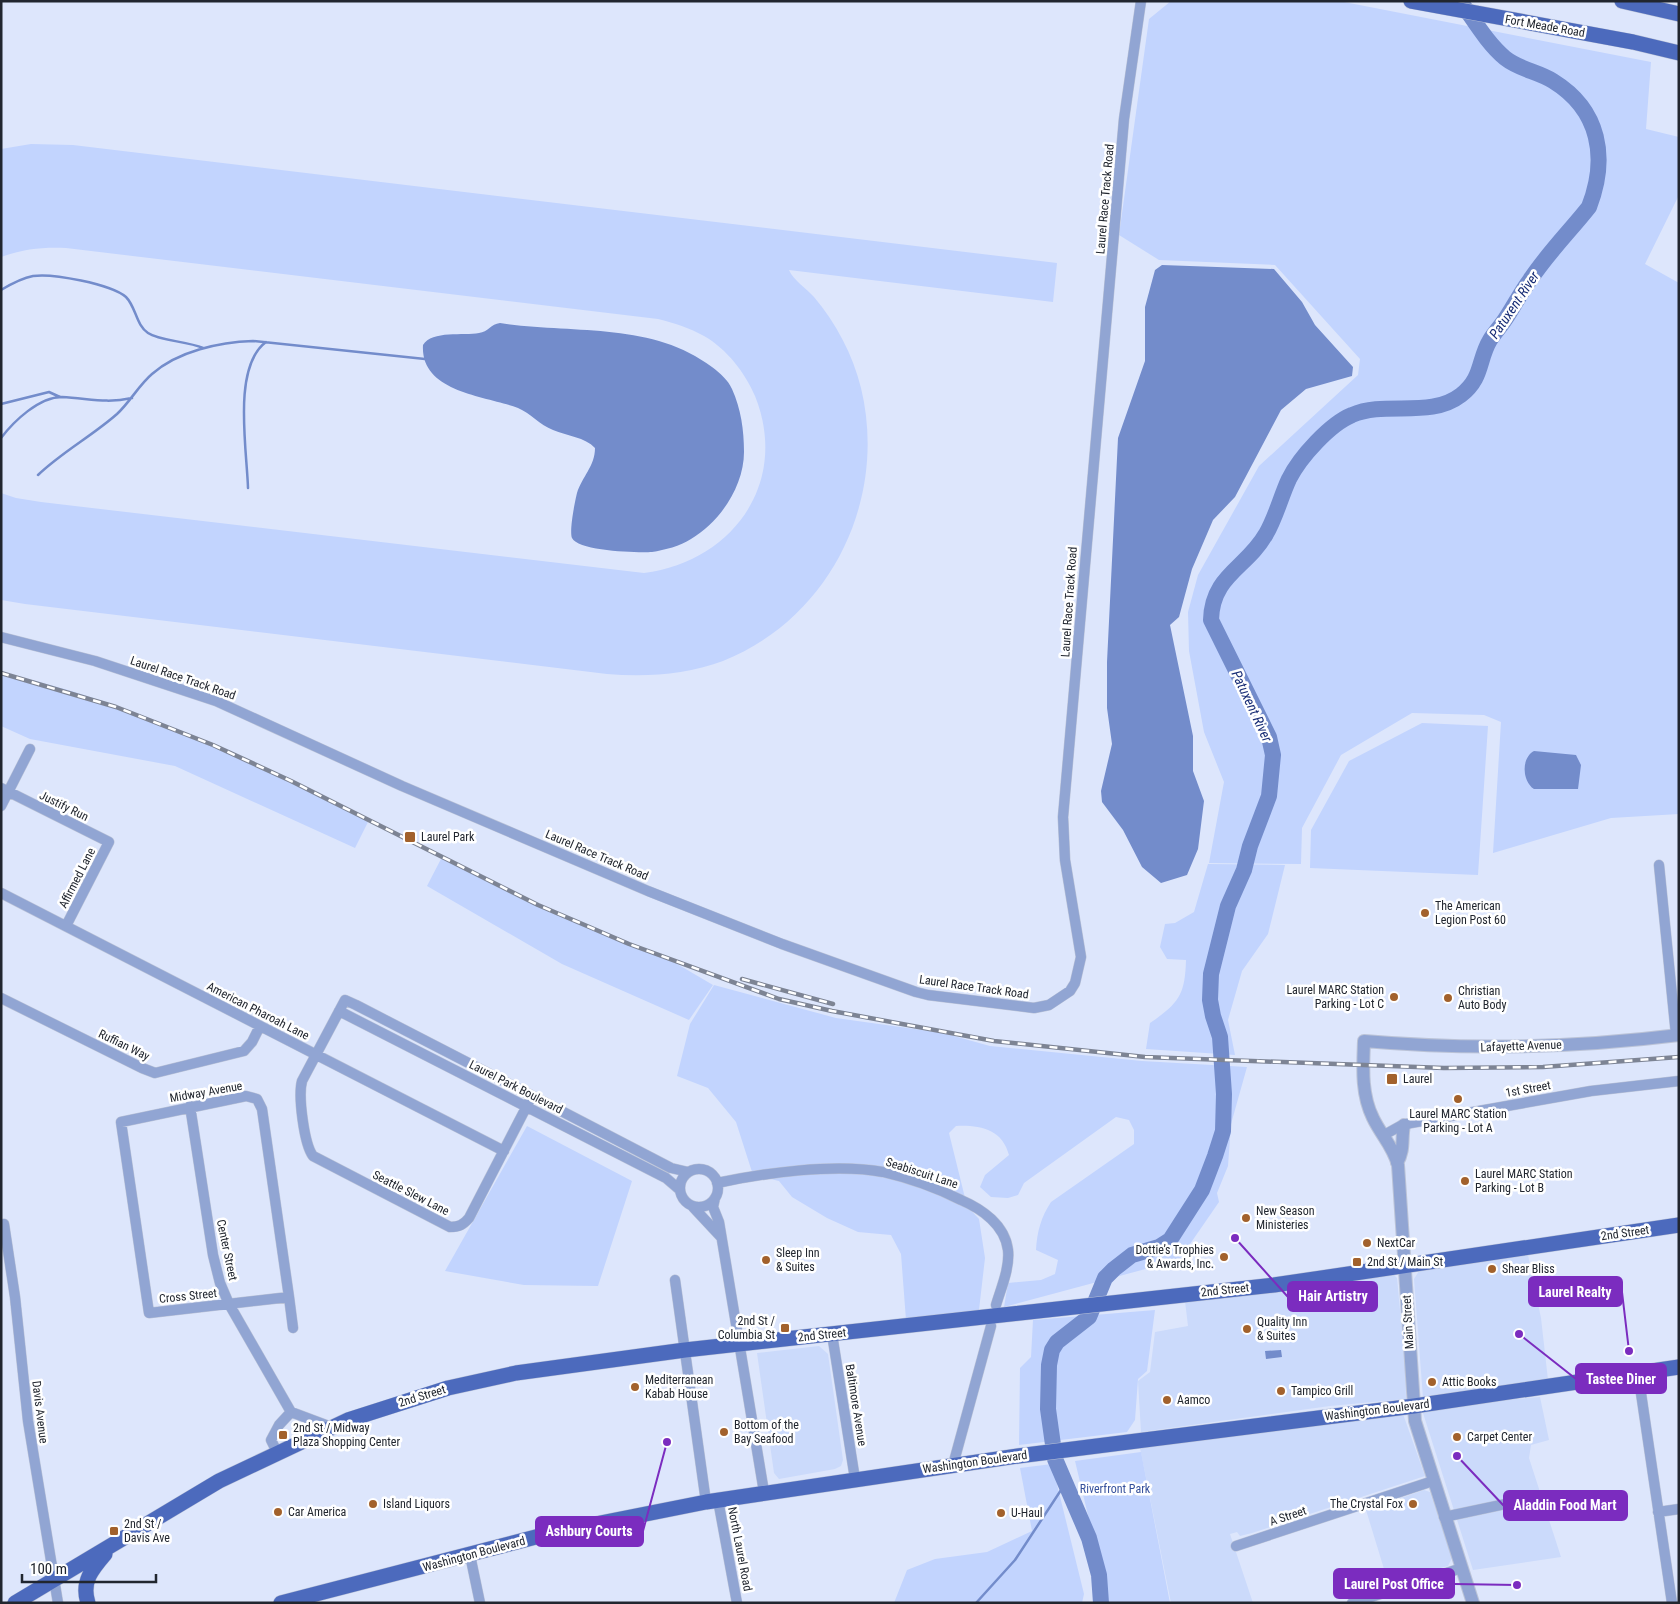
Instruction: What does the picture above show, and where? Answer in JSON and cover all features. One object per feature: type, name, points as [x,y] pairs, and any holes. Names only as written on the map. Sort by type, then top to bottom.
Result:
[{"type":"main road","name":"Fort Meade Road","points":[[1411,1],[1633,42],[1679,53]]},
{"type":"main road","points":[[1622,1],[1679,14]]},
{"type":"main road","name":"2nd Street","points":[[15,1603],[219,1481],[331,1426],[400,1403],[482,1380],[525,1371],[685,1350],[1274,1285],[1405,1264],[1679,1225]]},
{"type":"main road","name":"Washington Boulevard","points":[[281,1603],[555,1532],[764,1492],[1099,1445],[1414,1406],[1679,1367]]},
{"type":"main road","points":[[88,1603],[86,1591],[89,1574],[114,1543]]},
{"type":"street","name":"Laurel Race Track Road","points":[[1,637],[95,662],[216,700],[402,786],[639,887],[782,944],[916,992],[1022,1008],[1041,1006],[1060,999],[1075,984],[1081,958],[1065,860],[1063,817],[1124,119],[1141,1]]},
{"type":"street","points":[[1,806],[5,790],[30,749]]},
{"type":"street","name":"Justify Run","points":[[5,790],[109,842]]},
{"type":"street","name":"Affirmed Lane","points":[[66,926],[109,842]]},
{"type":"street","points":[[1659,865],[1677,1035]]},
{"type":"street","name":"American Pharoah Lane","points":[[1,893],[504,1151]]},
{"type":"street","name":"Ruffian Way","points":[[1,998],[147,1071],[155,1072],[244,1051],[260,1026]]},
{"type":"street","name":"Laurel Park Boulevard","points":[[717,1183],[707,1171],[694,1169],[688,1172],[671,1168],[345,1000],[339,1011],[666,1178],[680,1190],[683,1200],[693,1207],[721,1237]]},
{"type":"street","points":[[315,1055],[339,1011]]},
{"type":"street","name":"Lafayette Avenue","points":[[1364,1041],[1447,1047],[1522,1047],[1677,1035]]},
{"type":"street","name":"Main Street","points":[[1364,1041],[1365,1098],[1372,1116],[1394,1151],[1398,1163],[1414,1406],[1418,1434],[1473,1603]]},
{"type":"street","name":"Seattle Slew Lane","points":[[315,1055],[302,1081],[300,1093],[310,1152],[318,1159],[452,1227],[465,1223],[532,1096]]},
{"type":"street","name":"1st Street","points":[[1384,1135],[1404,1125],[1536,1100],[1679,1081]]},
{"type":"street","name":"Midway Avenue","points":[[149,1313],[121,1122],[190,1106],[246,1096],[257,1100],[260,1104],[292,1328]]},
{"type":"street","name":"Center Street","points":[[190,1106],[213,1255],[220,1283],[229,1304],[292,1412]]},
{"type":"street","points":[[1398,1163],[1403,1152],[1402,1136],[1404,1125]]},
{"type":"street","name":"Seabiscuit Lane","points":[[717,1183],[752,1175],[853,1170],[882,1172],[955,1197],[982,1210],[998,1226],[1004,1237],[1008,1249],[1008,1264],[996,1305]]},
{"type":"street","points":[[680,1190],[681,1182],[688,1172]]},
{"type":"street","points":[[717,1183],[713,1207],[719,1222],[764,1492]]},
{"type":"street","points":[[693,1207],[706,1206],[715,1198]]},
{"type":"street","name":"Davis Avenue","points":[[4,1224],[15,1297],[28,1421],[58,1603]]},
{"type":"street","name":"North Laurel Road","points":[[675,1280],[685,1350],[712,1501],[737,1603]]},
{"type":"street","name":"Cross Street","points":[[149,1313],[289,1297]]},
{"type":"street","points":[[953,1466],[991,1326]]},
{"type":"street","name":"Baltimore Avenue","points":[[832,1334],[855,1479]]},
{"type":"street","points":[[1638,1373],[1672,1603]]},
{"type":"street","points":[[277,1452],[271,1440],[280,1425],[292,1412],[331,1426]]},
{"type":"street","name":"A Street","points":[[1236,1546],[1433,1481]]},
{"type":"street","points":[[1444,1517],[1543,1496]]},
{"type":"street","points":[[1658,1512],[1679,1510]]},
{"type":"street","points":[[470,1555],[480,1603]]},
{"type":"street","points":[[1352,1603],[1462,1568]]},
{"type":"shaded area","points":[[1162,265],[1274,269],[1302,302],[1315,325],[1353,367],[1352,376],[1306,389],[1281,410],[1235,497],[1213,520],[1192,569],[1179,617],[1170,625],[1193,736],[1193,771],[1204,801],[1198,849],[1187,875],[1161,883],[1142,867],[1123,830],[1102,802],[1101,791],[1112,744],[1107,708],[1107,662],[1118,438],[1145,361],[1145,307],[1155,270]]},
{"type":"shaded area","points":[[500,323],[610,332],[663,342],[689,352],[721,374],[730,386],[738,404],[743,428],[744,452],[740,478],[735,490],[721,513],[712,523],[687,541],[652,552],[596,548],[585,546],[572,538],[572,523],[577,493],[591,466],[595,448],[581,439],[548,428],[518,408],[458,390],[444,383],[432,373],[425,361],[423,345],[427,340],[441,335],[479,333]]},
{"type":"shaded area","points":[[1534,751],[1576,755],[1581,765],[1578,789],[1534,789],[1527,781],[1525,764],[1530,754]]},
{"type":"shaded area","points":[[1528,1255],[1541,1318],[1548,1380],[1423,1398],[1414,1279],[1419,1271]]},
{"type":"shaded area","points":[[1391,1272],[1397,1278],[1405,1363],[1406,1399],[1330,1406],[1141,1432],[1138,1381],[1150,1372],[1155,1332],[1188,1326],[1185,1301]]},
{"type":"shaded area","points":[[819,1346],[828,1354],[843,1460],[841,1466],[835,1469],[779,1479],[774,1473],[757,1353]]},
{"type":"shaded area","points":[[1281,1350],[1282,1357],[1266,1359],[1265,1351]]},
{"type":"shaded area","points":[[1540,1397],[1549,1440],[1531,1445],[1529,1458],[1561,1557],[1473,1570],[1423,1413],[1428,1410],[1479,1402]]},
{"type":"shaded area","points":[[1403,1414],[1425,1476],[1252,1533],[1240,1536],[1237,1532],[1230,1534],[1253,1603],[1171,1603],[1140,1448]]},
{"type":"shaded area","points":[[1424,1490],[1430,1492],[1452,1558],[1448,1566],[1388,1582],[1366,1510]]},
{"type":"green space","points":[[1171,1],[1339,1],[1651,62],[1646,129],[1679,137],[1679,195],[1645,264],[1679,283],[1679,814],[1611,818],[1493,853],[1501,722],[1484,715],[1412,713],[1341,755],[1302,828],[1301,864],[1209,863],[1224,782],[1204,732],[1189,651],[1188,612],[1198,575],[1259,466],[1358,375],[1360,359],[1275,265],[1159,260],[1119,235],[1149,19]]},
{"type":"green space","points":[[31,144],[73,145],[1057,263],[1053,302],[789,270],[830,318],[843,340],[858,376],[867,430],[866,471],[858,512],[843,550],[821,585],[794,616],[761,641],[723,661],[709,666],[666,674],[607,674],[25,604],[1,600],[1,493],[16,498],[41,502],[644,573],[675,566],[703,553],[727,535],[746,513],[758,487],[765,459],[764,428],[755,396],[741,370],[728,355],[704,336],[682,326],[658,319],[66,248],[33,249],[1,257],[1,149]]},
{"type":"green space","points":[[1,673],[97,699],[190,734],[281,776],[369,820],[355,848],[175,766],[30,739],[1,726]]},
{"type":"green space","points":[[1422,723],[1488,726],[1478,875],[1310,868],[1311,830],[1349,761]]},
{"type":"green space","points":[[442,857],[538,905],[672,961],[713,985],[689,1020],[562,964],[427,886]]},
{"type":"green space","points":[[1208,864],[1285,865],[1268,934],[1242,971],[1228,1020],[1235,1055],[1146,1049],[1150,1023],[1174,1004],[1184,982],[1186,960],[1167,959],[1160,947],[1165,924],[1175,923],[1194,912]]},
{"type":"green space","points":[[714,985],[836,1018],[943,1033],[990,1046],[1142,1061],[1247,1067],[1231,1124],[1228,1166],[1217,1193],[1219,1202],[1179,1260],[1004,1307],[1008,1283],[1041,1280],[1055,1274],[1058,1260],[1036,1250],[1040,1225],[1051,1202],[1134,1144],[1134,1130],[1129,1120],[1116,1117],[1024,1183],[1018,1195],[1008,1198],[991,1197],[980,1187],[985,1175],[1009,1155],[1001,1139],[989,1130],[973,1126],[956,1126],[949,1133],[967,1206],[979,1219],[985,1258],[979,1310],[906,1320],[901,1254],[891,1235],[858,1232],[827,1218],[792,1197],[779,1181],[753,1175],[736,1122],[708,1088],[677,1076],[690,1024]]},
{"type":"green space","points":[[527,1126],[632,1181],[598,1286],[524,1285],[445,1271]]},
{"type":"green space","points":[[1155,1310],[1147,1371],[1138,1379],[1135,1420],[1127,1432],[1019,1445],[1020,1368],[1031,1357],[1033,1320]]},
{"type":"green space","name":"Riverfront Park","points":[[1141,1452],[1170,1603],[1109,1603],[1075,1461]]},
{"type":"green space","points":[[1052,1464],[1084,1594],[1082,1603],[894,1603],[907,1570],[935,1559],[987,1552],[1032,1531],[1020,1468]]},
{"type":"waterway","name":"Patuxent River","points":[[1101,1603],[1099,1575],[1089,1538],[1055,1459],[1048,1409],[1049,1365],[1052,1350],[1057,1342],[1089,1317],[1105,1278],[1132,1255],[1159,1247],[1170,1240],[1202,1190],[1223,1131],[1224,1094],[1220,1037],[1210,1000],[1211,974],[1228,906],[1244,870],[1250,846],[1269,796],[1273,755],[1269,737],[1211,620],[1217,592],[1258,546],[1273,521],[1294,470],[1325,433],[1343,419],[1352,415],[1379,409],[1436,406],[1449,402],[1468,389],[1477,375],[1490,340],[1537,270],[1589,207],[1595,189],[1598,171],[1596,136],[1581,106],[1569,93],[1553,81],[1511,62],[1498,52],[1460,1]]},
{"type":"waterway","points":[[1,290],[13,283],[33,276],[53,276],[95,284],[118,292],[126,297],[144,330],[153,336],[203,348]]},
{"type":"waterway","points":[[38,475],[117,414],[143,383],[162,366],[200,349],[227,343],[253,341],[425,359]]},
{"type":"waterway","points":[[248,488],[244,432],[245,389],[255,354],[266,342]]},
{"type":"waterway","points":[[1,404],[49,392],[60,397]]},
{"type":"waterway","points":[[1,438],[28,411],[36,405],[53,398],[62,397],[105,401],[132,398]]},
{"type":"waterway","points":[[976,1603],[1015,1560],[1065,1484]]},
{"type":"railway","points":[[1,673],[116,707],[213,745],[291,781],[538,905],[629,944],[779,999],[832,1011],[994,1041],[1145,1057],[1444,1068],[1543,1067],[1679,1057]]},
{"type":"railway","points":[[742,979],[833,1004]]},
{"type":"place","name":"Laurel Park","points":[[410,837]]},
{"type":"place","name":"The American Legion Post 60","points":[[1425,913]]},
{"type":"place","name":"Laurel MARC Station Parking - Lot C","points":[[1394,997]]},
{"type":"place","name":"Christian Auto Body","points":[[1448,998]]},
{"type":"place","name":"Laurel","points":[[1392,1079]]},
{"type":"place","name":"Laurel MARC Station Parking - Lot A","points":[[1458,1099]]},
{"type":"place","name":"Laurel MARC Station Parking - Lot B","points":[[1465,1181]]},
{"type":"place","name":"New Season Ministeries","points":[[1246,1218]]},
{"type":"place","name":"Hair Artistry","points":[[1235,1238]]},
{"type":"place","name":"NextCar","points":[[1367,1243]]},
{"type":"place","name":"Dottie’s Trophies & Awards, Inc.","points":[[1224,1257]]},
{"type":"place","name":"Sleep Inn & Suites","points":[[766,1260]]},
{"type":"place","name":"2nd St / Main St","points":[[1357,1262]]},
{"type":"place","name":"Shear Bliss","points":[[1492,1269]]},
{"type":"place","name":"2nd St / Columbia St","points":[[785,1328]]},
{"type":"place","name":"Quality Inn & Suites","points":[[1247,1329]]},
{"type":"place","name":"Tastee Diner","points":[[1519,1334]]},
{"type":"place","name":"Laurel Realty","points":[[1629,1351]]},
{"type":"place","name":"Attic Books","points":[[1432,1382]]},
{"type":"place","name":"Mediterranean Kabab House","points":[[635,1387]]},
{"type":"place","name":"Tampico Grill","points":[[1281,1391]]},
{"type":"place","name":"Aamco","points":[[1167,1400]]},
{"type":"place","name":"Bottom of the Bay Seafood","points":[[724,1432]]},
{"type":"place","name":"2nd St / Midway Plaza Shopping Center","points":[[283,1435]]},
{"type":"place","name":"Carpet Center","points":[[1457,1437]]},
{"type":"place","name":"Ashbury Courts","points":[[667,1442]]},
{"type":"place","name":"Aladdin Food Mart","points":[[1457,1456]]},
{"type":"place","name":"Island Liquors","points":[[373,1504]]},
{"type":"place","name":"The Crystal Fox","points":[[1413,1504]]},
{"type":"place","name":"Car America","points":[[278,1512]]},
{"type":"place","name":"U-Haul","points":[[1001,1513]]},
{"type":"place","name":"2nd St / Davis Ave","points":[[114,1531]]},
{"type":"place","name":"Laurel Post Office","points":[[1517,1585]]}]
